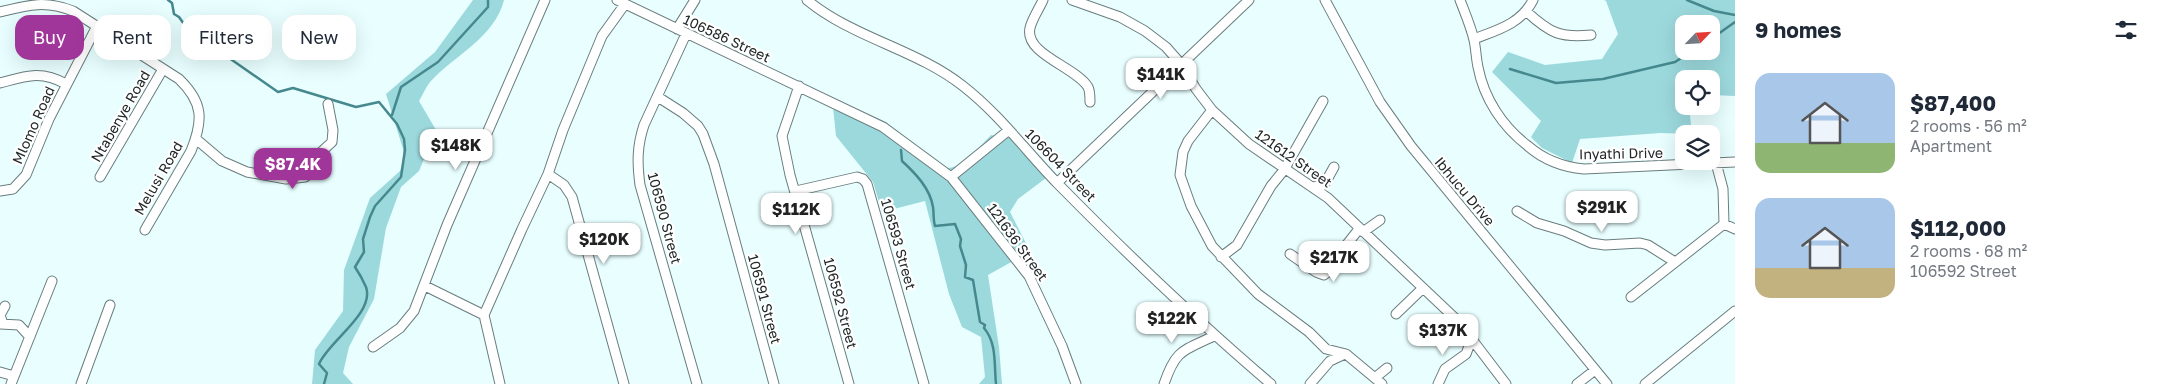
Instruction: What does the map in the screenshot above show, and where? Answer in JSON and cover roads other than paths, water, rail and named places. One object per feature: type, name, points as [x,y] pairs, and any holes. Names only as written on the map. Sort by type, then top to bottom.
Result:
[{"type":"street","points":[[373,347],[406,321],[414,311],[450,216],[544,0]]},
{"type":"street","points":[[677,29],[695,0]]},
{"type":"street","name":"106604 Street","points":[[807,0],[838,21],[954,79],[980,101],[1057,183],[1214,336],[1271,384]]},
{"type":"street","points":[[1043,0],[1030,27],[1030,36],[1040,51],[1071,70],[1082,80],[1089,88],[1090,102]]},
{"type":"street","name":"121612 Street","points":[[1072,0],[1120,17],[1145,31],[1166,47],[1181,64],[1196,89],[1212,110],[1249,144],[1284,170],[1328,198],[1451,314],[1472,338],[1503,383]]},
{"type":"street","points":[[1057,183],[1249,0]]},
{"type":"street","name":"Ibhucu Drive","points":[[1324,0],[1380,102],[1411,146],[1607,384]]},
{"type":"street","name":"Inyathi Drive","points":[[1460,0],[1474,39],[1478,69],[1487,95],[1501,120],[1512,134],[1535,152],[1551,162],[1584,170],[1675,166]]},
{"type":"street","points":[[1474,39],[1515,22],[1527,12],[1533,0]]},
{"type":"street","name":"106586 Street","points":[[484,315],[548,174],[563,130],[602,36],[621,2],[883,126],[951,177]]},
{"type":"street","name":"Melusi Road","points":[[0,12],[40,3],[58,4],[94,24]]},
{"type":"street","points":[[1527,12],[1543,26],[1558,35],[1571,37],[1591,35]]},
{"type":"street","name":"Mlomo Road","points":[[0,191],[13,189],[22,181],[66,84],[94,32]]},
{"type":"street","name":"106590 Street","points":[[686,34],[642,133],[637,161],[640,185],[697,384]]},
{"type":"street","name":"Melusi Road","points":[[145,230],[191,151],[200,121],[200,111],[195,100],[184,85],[149,60]]},
{"type":"street","name":"Ntabenye Road","points":[[100,177],[163,69]]},
{"type":"street","name":"Mlomo Road","points":[[0,83],[38,74],[55,78],[66,84]]},
{"type":"street","name":"106592 Street","points":[[798,86],[782,136],[790,175],[849,384]]},
{"type":"street","name":"106591 Street","points":[[658,97],[693,120],[703,134],[714,164],[774,384]]},
{"type":"street","points":[[1221,257],[1237,245],[1271,186],[1284,170],[1323,101]]},
{"type":"street","points":[[196,139],[222,161],[234,168],[286,179],[305,176],[317,168],[320,154],[332,142],[333,130],[328,104]]},
{"type":"street","points":[[1212,110],[1188,141],[1183,152],[1180,175],[1200,224],[1212,246],[1221,257],[1258,294],[1309,332],[1326,349],[1330,361]]},
{"type":"street","points":[[951,177],[1009,130]]},
{"type":"street","name":"Inyathi Drive","points":[[1720,164],[1735,162]]},
{"type":"street","points":[[1313,187],[1324,185],[1334,167]]},
{"type":"street","points":[[1718,170],[1723,189],[1724,224]]},
{"type":"street","points":[[548,174],[560,180],[572,198],[624,384]]},
{"type":"street","name":"106593 Street","points":[[796,191],[857,177],[867,184],[924,384]]},
{"type":"street","name":"121636 Street","points":[[951,177],[1029,276],[1062,346],[1076,384]]},
{"type":"street","points":[[1517,212],[1537,223],[1564,231],[1591,244],[1640,243],[1648,245],[1675,262]]},
{"type":"street","points":[[1290,254],[1316,272],[1324,275],[1334,267],[1340,253],[1361,231],[1380,220]]},
{"type":"street","points":[[1724,224],[1735,229]]},
{"type":"street","points":[[1631,297],[1724,224]]},
{"type":"street","points":[[0,372],[13,380],[52,281]]},
{"type":"street","points":[[425,286],[484,315],[500,384]]},
{"type":"street","points":[[1396,314],[1423,288]]},
{"type":"street","points":[[81,384],[110,305]]},
{"type":"street","points":[[5,306],[0,315],[1,324],[34,325]]},
{"type":"street","points":[[1645,384],[1735,311]]},
{"type":"street","points":[[19,325],[30,337]]},
{"type":"street","points":[[1164,384],[1176,356],[1183,350],[1214,336]]},
{"type":"street","points":[[1438,384],[1445,369],[1466,354],[1472,338]]},
{"type":"street","points":[[1326,349],[1346,354],[1379,381],[1386,368]]},
{"type":"street","points":[[1310,384],[1330,361],[1346,354]]},
{"type":"street","points":[[1577,384],[1595,370]]},
{"type":"waterway","points":[[168,0],[172,3],[174,14],[179,17],[191,34],[202,39],[278,92],[293,88],[356,107],[379,102],[397,124],[404,139],[405,150],[401,177],[375,206],[363,239],[364,252],[355,267],[366,287],[367,297],[364,307],[350,327],[324,355],[319,364],[327,373],[324,384]]},
{"type":"waterway","points":[[392,115],[401,87],[438,62],[488,7],[488,0]]},
{"type":"waterway","points":[[1687,0],[1714,11],[1735,15]]},
{"type":"waterway","points":[[1720,33],[1735,22]]},
{"type":"waterway","points":[[1510,69],[1556,83],[1603,79],[1678,60]]},
{"type":"waterway","points":[[901,150],[902,161],[917,176],[929,193],[935,226],[955,224],[961,239],[960,246],[966,265],[965,277],[973,280],[980,322],[985,325],[984,328],[993,347],[996,384]]}]
